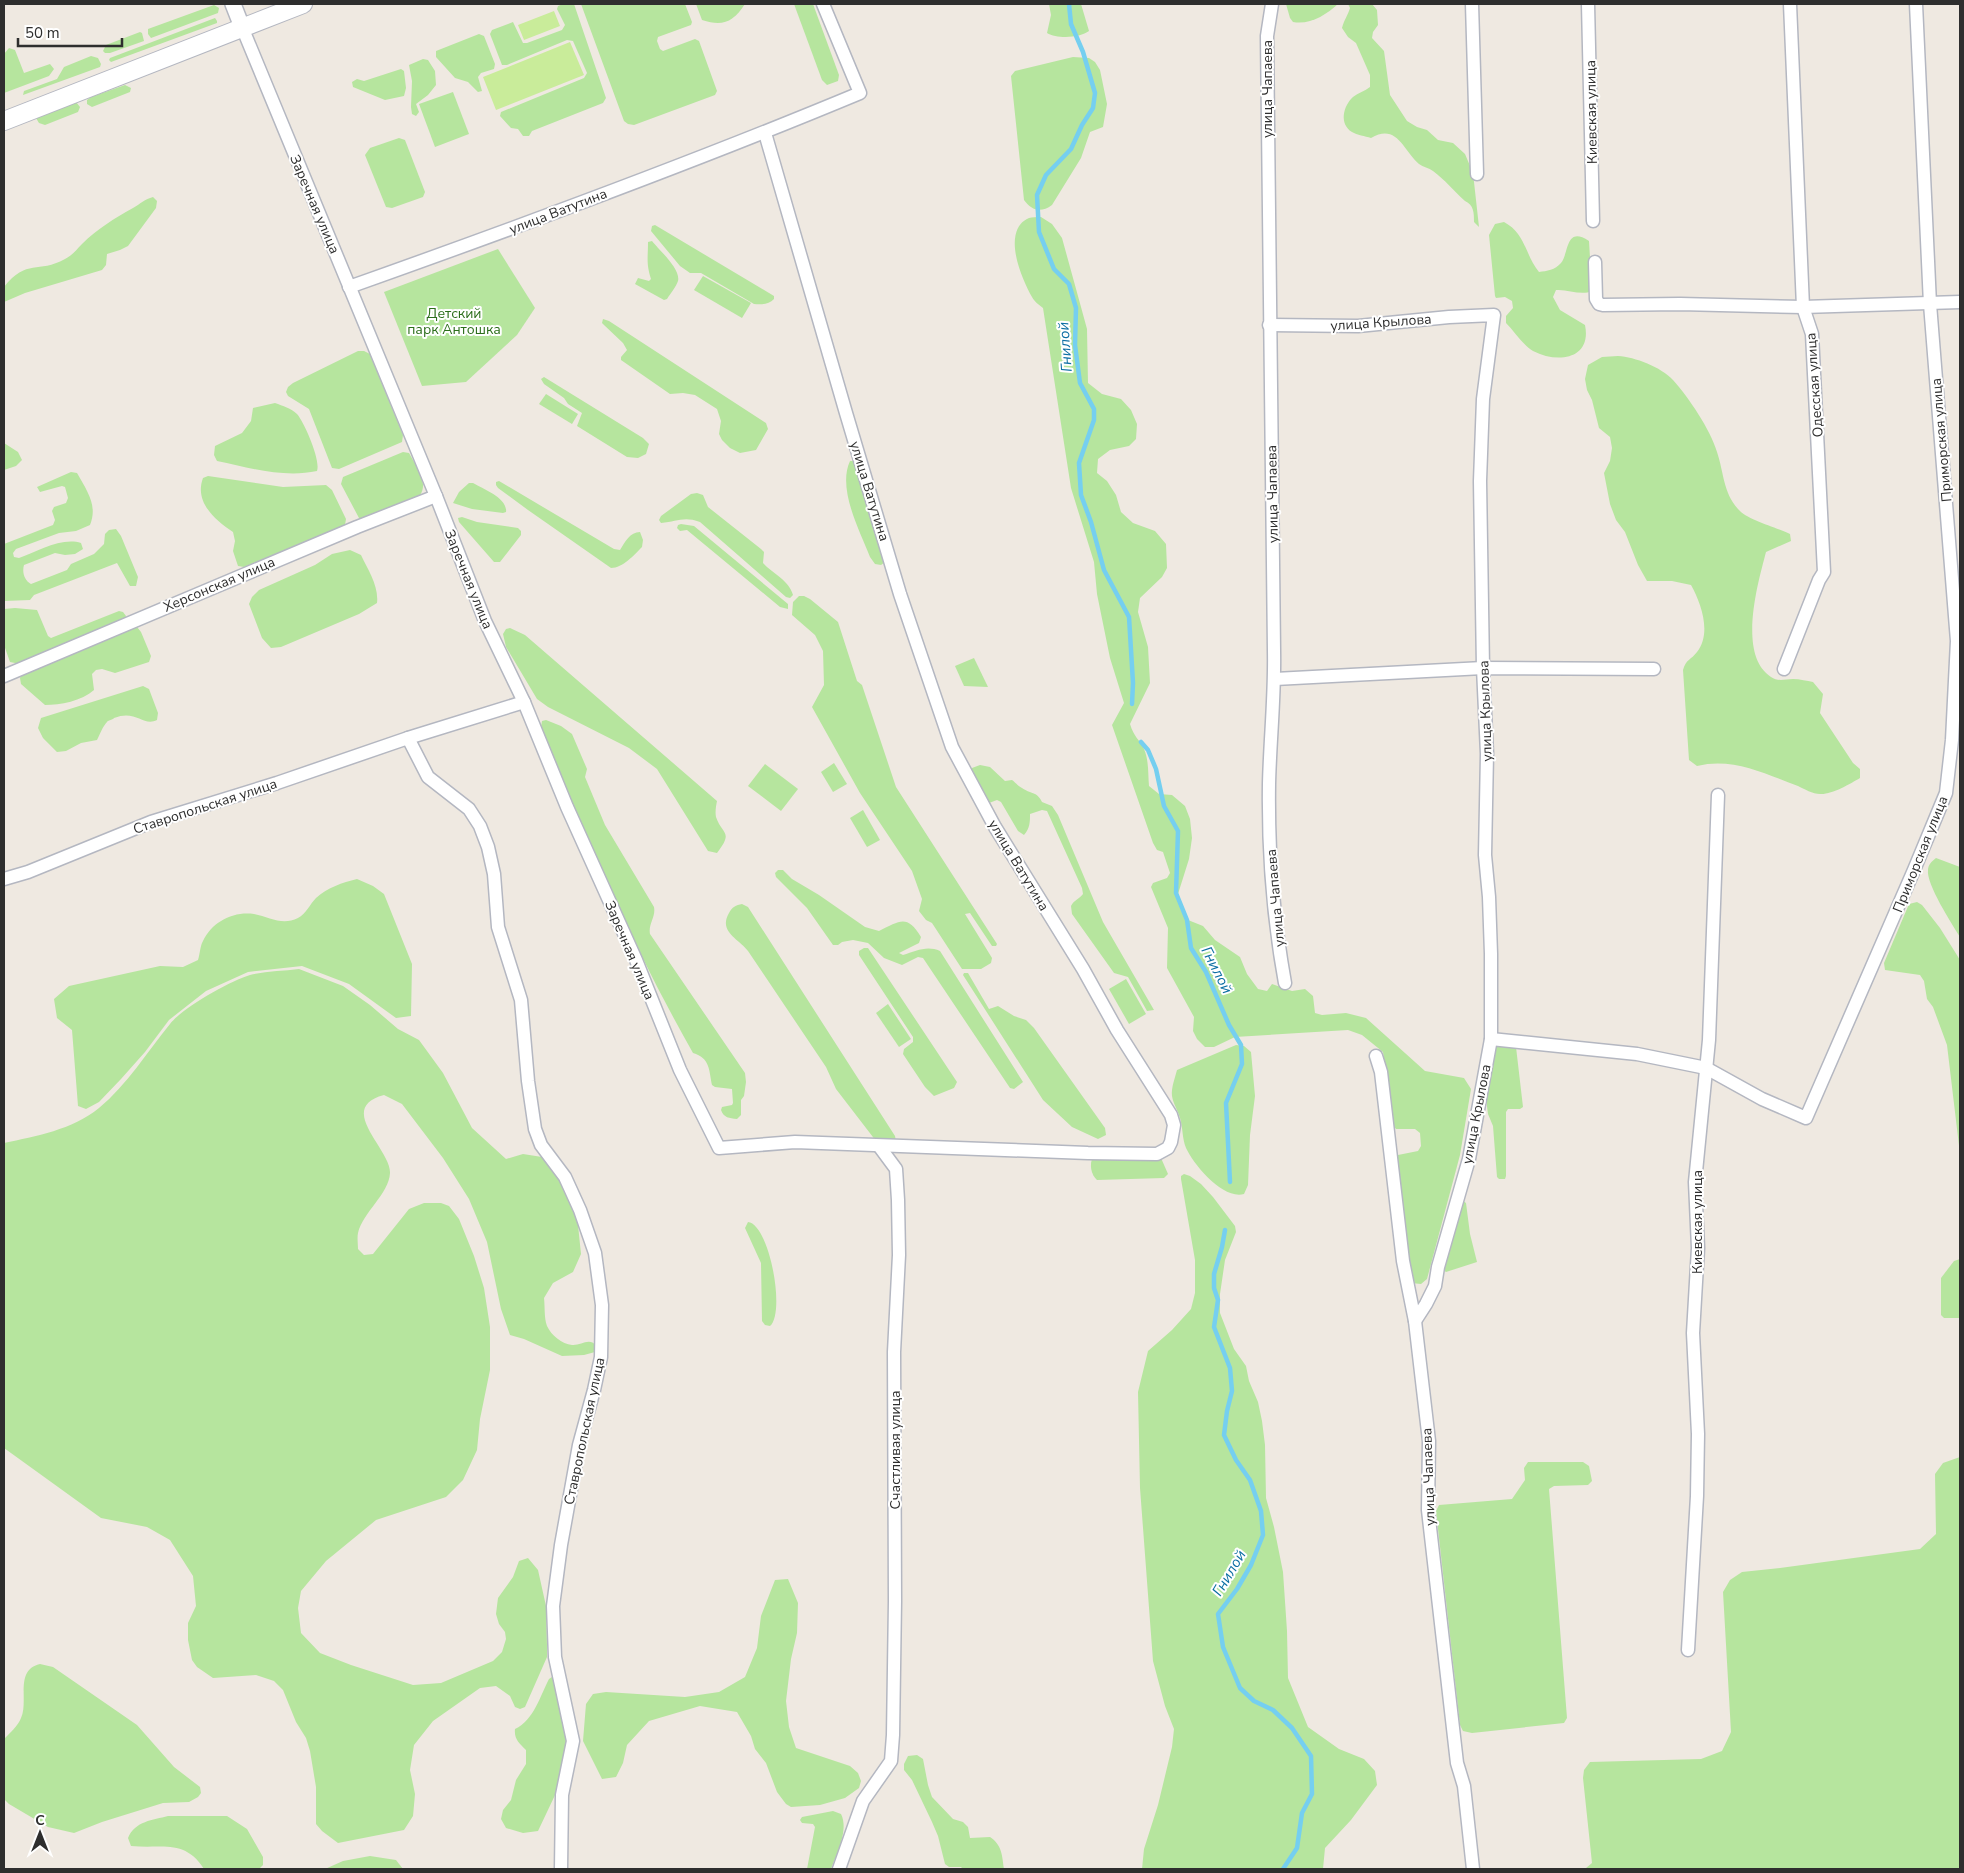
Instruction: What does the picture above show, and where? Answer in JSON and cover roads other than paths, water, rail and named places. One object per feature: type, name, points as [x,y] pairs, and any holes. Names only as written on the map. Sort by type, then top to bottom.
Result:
[{"type":"main road","points":[[4,121],[303,4]]},
{"type":"street","name":"Заречная улица","points":[[233,4],[436,496],[484,621],[524,702],[567,807],[636,960],[680,1070],[719,1148]]},
{"type":"street","name":"улица Ватутина","points":[[349,286],[484,239],[765,132],[860,93],[823,4]]},
{"type":"street","name":"улица Чапаева","points":[[1272,4],[1267,36],[1268,325],[1275,678],[1269,784],[1270,870],[1274,917],[1285,983]]},
{"type":"street","points":[[1472,4],[1476,174]]},
{"type":"street","name":"Киевская улица","points":[[1588,4],[1594,221]]},
{"type":"street","name":"Одесская улица","points":[[1784,669],[1819,580],[1824,572],[1812,334],[1803,307],[1790,4]]},
{"type":"street","name":"Приморская улица","points":[[1706,1068],[1762,1099],[1806,1118],[1946,793],[1952,740],[1957,641],[1930,304],[1916,4]]},
{"type":"street","name":"улица Ватутина","points":[[719,1148],[795,1142],[1157,1154],[1168,1148],[1174,1133],[1174,1125],[1167,1108],[1117,1030],[1083,970],[995,827],[952,747],[900,594],[765,132]]},
{"type":"street","points":[[1595,262],[1596,299],[1599,304],[1803,307],[1960,302]]},
{"type":"street","name":"улица Крылова","points":[[1268,325],[1358,326],[1449,317],[1494,315],[1483,399],[1480,481],[1483,668],[1487,754],[1485,855],[1492,954],[1491,1039],[1469,1159],[1438,1267],[1435,1286],[1426,1304],[1414,1321]]},
{"type":"street","name":"Херсонская улица","points":[[4,676],[357,527],[436,496]]},
{"type":"street","points":[[1275,678],[1483,668],[1654,669]]},
{"type":"street","name":"Ставропольская улица","points":[[4,879],[28,872],[151,822],[524,702]]},
{"type":"street","name":"Ставропольская улица","points":[[408,738],[428,777],[469,809],[480,826],[488,847],[494,874],[498,927],[521,1000],[528,1081],[535,1129],[541,1145],[565,1177],[580,1210],[595,1253],[602,1305],[601,1357],[579,1445],[552,1606],[555,1657],[573,1741],[562,1795],[561,1869]]},
{"type":"street","name":"Киевская улица","points":[[1688,1650],[1697,1496],[1698,1434],[1693,1333],[1698,1248],[1695,1182],[1709,1040],[1718,796]]},
{"type":"street","points":[[1491,1039],[1637,1054],[1706,1068]]},
{"type":"street","name":"улица Чапаева","points":[[1376,1056],[1381,1072],[1403,1261],[1414,1321],[1429,1441],[1428,1510],[1457,1763],[1464,1786],[1473,1869]]},
{"type":"street","name":"Счастливая улица","points":[[839,1869],[863,1801],[891,1761],[893,1735],[895,1601],[894,1352],[899,1246],[896,1169],[879,1146]]},
{"type":"waterway","name":"Гнилой","points":[[1069,4],[1071,24],[1083,52],[1095,93],[1093,108],[1082,125],[1071,149],[1046,175],[1037,195],[1039,232],[1054,269],[1069,284],[1076,308],[1075,345],[1080,383],[1094,409],[1094,420],[1079,463],[1081,495],[1091,522],[1104,570],[1129,617],[1133,683],[1132,704]]},
{"type":"waterway","name":"Гнилой","points":[[1141,742],[1148,750],[1156,769],[1164,806],[1178,831],[1176,893],[1187,920],[1191,948],[1206,972],[1229,1025],[1241,1045],[1242,1064],[1226,1103],[1230,1182]]},
{"type":"waterway","name":"Гнилой","points":[[1225,1230],[1214,1274],[1214,1288],[1218,1300],[1214,1327],[1230,1368],[1232,1391],[1224,1435],[1236,1460],[1250,1480],[1261,1511],[1263,1535],[1251,1565],[1237,1589],[1218,1614],[1223,1647],[1240,1688],[1254,1701],[1273,1710],[1292,1728],[1311,1756],[1312,1794],[1302,1813],[1297,1848],[1283,1869]]},
{"type":"park label","name":"Детский парк Антошка","points":[[454,322]]}]
